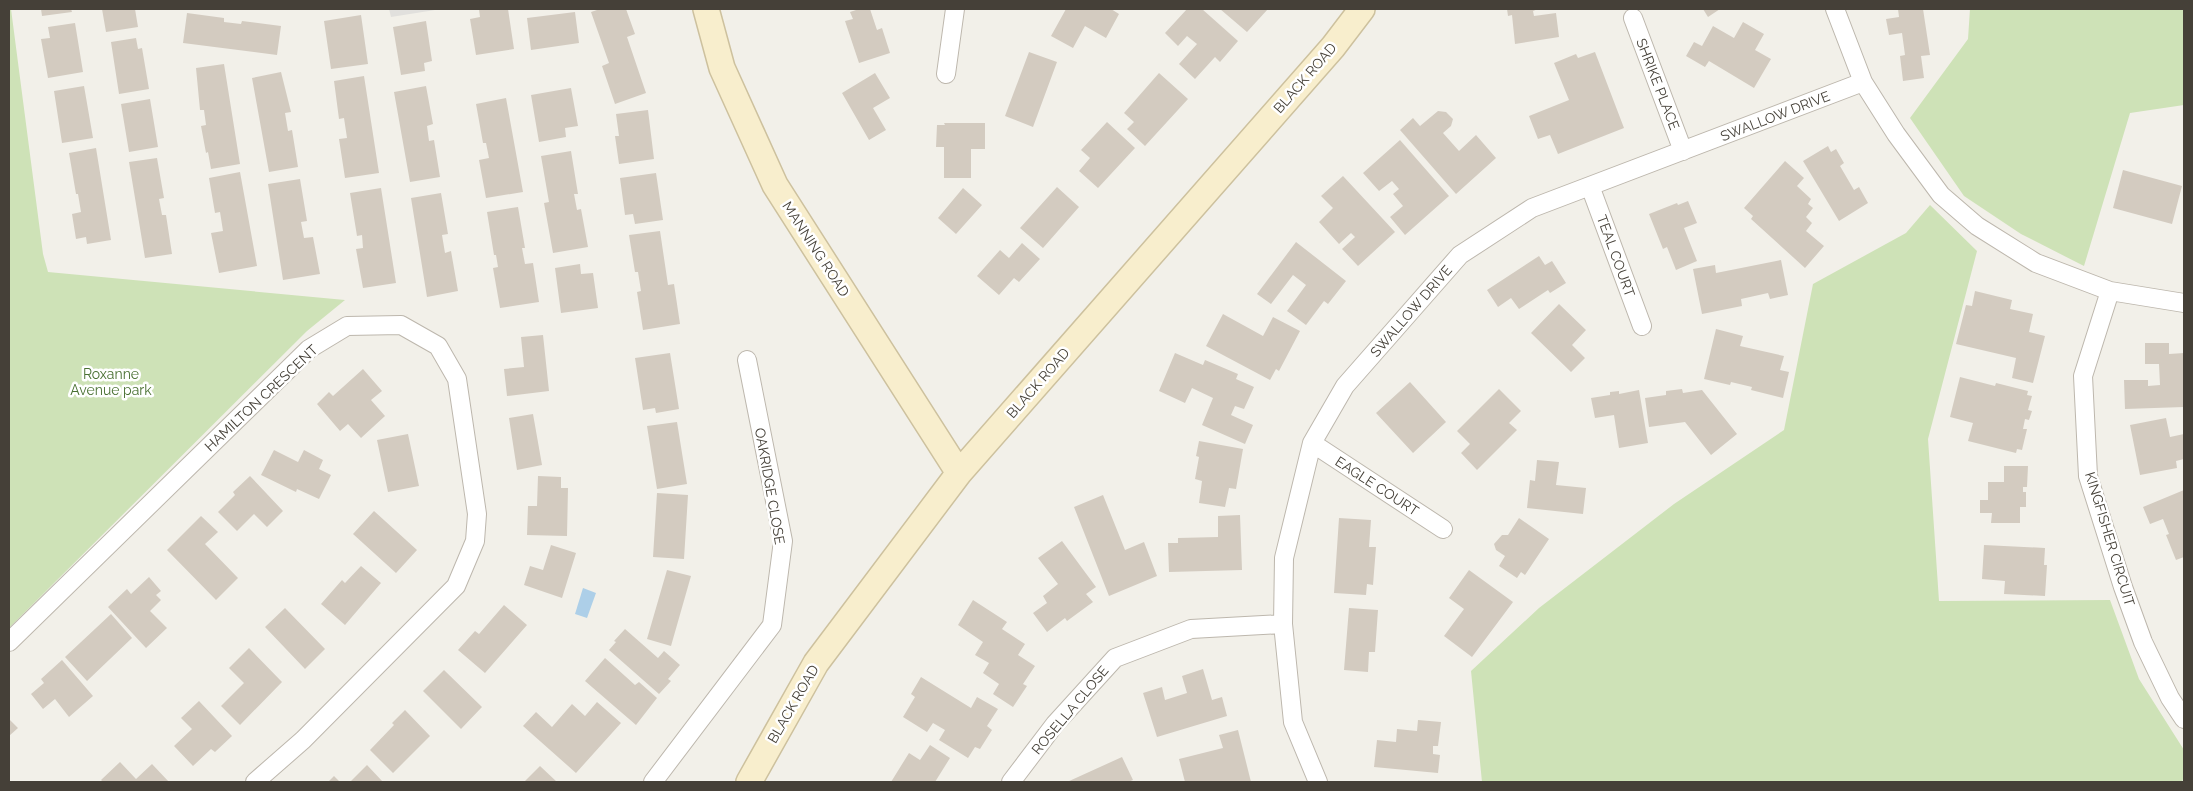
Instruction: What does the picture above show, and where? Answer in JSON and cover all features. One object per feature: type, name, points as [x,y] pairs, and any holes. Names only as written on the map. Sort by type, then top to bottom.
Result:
[{"type":"main road","name":"MANNING ROAD","points":[[706,9],[722,68],[775,185],[959,473]]},
{"type":"main road","name":"BLACK ROAD","points":[[749,782],[816,663],[959,473],[1333,47],[1362,9]]},
{"type":"street","points":[[946,74],[955,9]]},
{"type":"street","points":[[1834,9],[1863,82],[1896,134],[1941,195],[1977,226],[2036,263],[2110,291],[2184,303]]},
{"type":"street","name":"SHRIKE PLACE","points":[[1632,18],[1683,151]]},
{"type":"street","name":"SWALLOW DRIVE","points":[[1318,782],[1293,722],[1283,624],[1284,558],[1312,443],[1345,386],[1460,255],[1532,208],[1863,82]]},
{"type":"street","name":"TEAL COURT","points":[[1590,186],[1642,326]]},
{"type":"street","name":"KINGFISHER CIRCUIT","points":[[2110,291],[2083,376],[2088,476],[2123,587],[2143,642],[2177,693],[2184,719]]},
{"type":"street","name":"HAMILTON CRESCENT","points":[[9,642],[309,349],[347,326],[401,325],[438,346],[457,379],[477,514],[475,541],[456,586],[303,740],[255,782]]},
{"type":"street","name":"OAKRIDGE CLOSE","points":[[653,782],[772,625],[783,541],[747,360]]},
{"type":"street","name":"EAGLE COURT","points":[[1312,443],[1443,529]]},
{"type":"street","name":"ROSELLA CLOSE","points":[[1011,782],[1055,724],[1114,658],[1191,629],[1283,624]]},
{"type":"green space","name":"Roxanne Avenue park","points":[[9,9],[11,9],[43,254],[48,272],[345,300],[307,331],[9,628]]},
{"type":"green space","points":[[1970,9],[2184,9],[2184,105],[2130,113],[2084,266],[2021,234],[1964,196],[1910,118],[1968,39]]},
{"type":"green space","points":[[1930,205],[1977,251],[1928,439],[1939,601],[2110,600],[2139,679],[2184,750],[2184,776],[2182,782],[1482,782],[1471,671],[1539,608],[1674,504],[1784,430],[1813,284],[1906,233]]},
{"type":"shaded area","points":[[389,9],[435,9],[435,10],[391,17]]},
{"type":"water","points":[[583,588],[596,593],[587,618],[575,614]]},
{"type":"building","points":[[41,9],[71,9],[72,12],[42,16]]},
{"type":"building","points":[[102,9],[135,9],[138,27],[106,32]]},
{"type":"building","points":[[479,9],[508,9],[514,49],[476,55],[470,19],[480,17]]},
{"type":"building","points":[[600,9],[626,9],[635,34],[627,37],[646,93],[615,104],[602,66],[609,63],[591,12]]},
{"type":"building","points":[[859,9],[870,9],[877,30],[882,28],[890,53],[859,63],[845,21],[853,19],[850,12]]},
{"type":"building","points":[[1066,9],[1111,9],[1119,14],[1106,38],[1085,26],[1073,48],[1051,36]]},
{"type":"building","points":[[1187,9],[1202,9],[1238,41],[1220,62],[1215,57],[1195,79],[1179,64],[1197,44],[1187,36],[1178,46],[1165,33]]},
{"type":"building","points":[[1220,9],[1268,9],[1247,32]]},
{"type":"building","points":[[1507,9],[1538,9],[1533,11],[1534,16],[1556,13],[1559,37],[1515,44],[1512,15],[1508,16]]},
{"type":"building","points":[[1703,9],[1720,9],[1708,17]]},
{"type":"building","points":[[1898,9],[1923,9],[1930,55],[1921,56],[1924,78],[1903,81],[1900,56],[1905,55],[1902,33],[1889,35],[1886,19],[1899,17]]},
{"type":"building","points":[[575,12],[579,43],[531,50],[527,18]]},
{"type":"building","points":[[187,13],[224,18],[224,22],[241,24],[242,21],[281,26],[277,55],[183,43]]},
{"type":"building","points":[[361,15],[368,64],[331,69],[324,21]]},
{"type":"building","points":[[426,21],[432,61],[424,63],[425,71],[401,75],[393,27]]},
{"type":"building","points":[[1743,22],[1764,34],[1755,50],[1771,59],[1754,88],[1709,61],[1705,67],[1686,56],[1694,42],[1702,46],[1713,26],[1734,38]]},
{"type":"building","points":[[75,23],[83,72],[48,78],[41,39],[50,38],[48,27]]},
{"type":"building","points":[[136,38],[138,49],[142,48],[149,89],[119,94],[111,42]]},
{"type":"building","points":[[1029,52],[1057,62],[1033,127],[1005,116]]},
{"type":"building","points":[[1595,52],[1624,128],[1558,154],[1550,135],[1538,139],[1529,116],[1569,100],[1554,63],[1576,54],[1578,58]]},
{"type":"building","points":[[224,64],[240,164],[211,169],[201,126],[206,125],[204,110],[200,110],[196,68]]},
{"type":"building","points":[[281,72],[291,112],[285,113],[288,131],[292,130],[298,167],[269,172],[252,78]]},
{"type":"building","points":[[875,73],[890,98],[873,108],[886,130],[869,140],[842,93]]},
{"type":"building","points":[[1159,73],[1188,99],[1145,146],[1127,129],[1134,122],[1124,113]]},
{"type":"building","points":[[364,76],[379,173],[345,178],[339,139],[347,138],[344,118],[339,119],[334,81]]},
{"type":"building","points":[[84,86],[93,138],[62,143],[54,91]]},
{"type":"building","points":[[426,86],[433,124],[427,126],[429,141],[434,140],[440,177],[410,182],[394,92]]},
{"type":"building","points":[[571,88],[578,126],[565,128],[566,137],[539,142],[531,95]]},
{"type":"building","points":[[506,98],[523,192],[486,198],[479,160],[489,158],[486,143],[483,143],[476,104]]},
{"type":"building","points":[[150,99],[158,147],[129,152],[121,104]]},
{"type":"building","points":[[648,110],[654,159],[619,164],[615,136],[619,136],[616,114]]},
{"type":"building","points":[[1438,111],[1446,112],[1453,119],[1451,126],[1443,133],[1459,151],[1476,135],[1496,158],[1456,194],[1400,130],[1413,118],[1420,126]]},
{"type":"building","points":[[1107,122],[1135,148],[1098,188],[1079,171],[1090,158],[1081,150]]},
{"type":"building","points":[[944,123],[985,123],[985,149],[971,149],[971,178],[944,178],[944,147],[936,147],[937,125],[945,125]]},
{"type":"building","points":[[1400,140],[1449,196],[1405,235],[1390,217],[1403,206],[1393,194],[1399,189],[1392,181],[1379,191],[1363,173]]},
{"type":"building","points":[[1828,146],[1831,152],[1836,149],[1844,163],[1840,166],[1854,190],[1859,187],[1868,203],[1839,221],[1803,161]]},
{"type":"building","points":[[96,148],[111,240],[87,244],[86,237],[76,239],[72,214],[81,212],[69,153]]},
{"type":"building","points":[[571,151],[578,194],[574,194],[577,210],[581,209],[588,247],[553,253],[544,203],[549,202],[541,156]]},
{"type":"building","points":[[157,158],[164,198],[159,199],[162,215],[166,215],[172,254],[145,258],[129,162]]},
{"type":"building","points":[[1785,161],[1804,178],[1797,186],[1811,199],[1808,204],[1813,208],[1806,217],[1812,223],[1806,231],[1824,246],[1805,268],[1751,219],[1753,216],[1744,208]]},
{"type":"building","points":[[2123,170],[2182,186],[2172,224],[2113,208]]},
{"type":"building","points":[[240,172],[257,266],[219,273],[211,233],[223,231],[220,212],[215,213],[209,178]]},
{"type":"building","points":[[656,173],[663,220],[635,224],[633,214],[625,215],[620,178]]},
{"type":"building","points":[[1343,176],[1395,232],[1358,266],[1342,249],[1355,237],[1351,233],[1339,244],[1319,222],[1333,208],[1321,196]]},
{"type":"building","points":[[300,179],[307,221],[301,222],[304,238],[313,237],[320,274],[283,280],[268,184]]},
{"type":"building","points":[[1057,187],[1079,207],[1043,248],[1020,228]]},
{"type":"building","points":[[381,188],[396,283],[363,288],[356,249],[363,248],[362,235],[357,236],[350,193]]},
{"type":"building","points":[[963,188],[982,205],[956,234],[938,218]]},
{"type":"building","points":[[441,193],[448,234],[442,235],[445,253],[451,251],[458,291],[427,297],[411,198]]},
{"type":"building","points":[[1688,201],[1697,223],[1684,228],[1697,261],[1676,270],[1667,247],[1663,249],[1649,214],[1677,203],[1678,205]]},
{"type":"building","points":[[518,207],[525,248],[522,248],[525,264],[533,263],[539,302],[500,308],[493,268],[498,267],[496,255],[494,255],[487,212]]},
{"type":"building","points":[[660,231],[668,285],[674,284],[680,324],[643,330],[637,292],[641,291],[638,272],[635,272],[629,235]]},
{"type":"building","points":[[1296,242],[1346,281],[1328,304],[1324,301],[1306,325],[1287,311],[1306,285],[1293,275],[1271,304],[1257,294]]},
{"type":"building","points":[[1022,243],[1040,259],[1019,282],[1014,278],[999,295],[977,276],[1000,250],[1009,258]]},
{"type":"building","points":[[1539,256],[1545,265],[1552,261],[1566,283],[1550,293],[1548,290],[1519,309],[1511,298],[1498,307],[1487,290]]},
{"type":"building","points":[[1781,260],[1788,295],[1770,299],[1768,293],[1741,299],[1742,306],[1702,314],[1693,269],[1715,265],[1716,273]]},
{"type":"building","points":[[580,264],[581,274],[593,273],[598,308],[561,313],[555,268]]},
{"type":"building","points":[[1975,291],[2012,300],[2010,309],[2033,314],[2029,332],[2045,336],[2033,383],[2012,378],[2016,358],[1956,344],[1966,305],[1972,306]]},
{"type":"building","points":[[1559,304],[1586,330],[1572,345],[1585,358],[1571,372],[1531,333]]},
{"type":"building","points":[[1223,314],[1263,336],[1273,317],[1300,331],[1279,371],[1276,369],[1270,380],[1206,346]]},
{"type":"building","points":[[1716,329],[1743,336],[1740,346],[1784,356],[1780,370],[1789,372],[1783,398],[1751,390],[1752,387],[1731,382],[1730,385],[1704,379]]},
{"type":"building","points":[[543,335],[549,391],[507,396],[504,369],[524,367],[521,337]]},
{"type":"building","points":[[2145,343],[2169,343],[2169,354],[2184,353],[2184,407],[2125,409],[2124,380],[2148,380],[2148,386],[2160,385],[2159,364],[2145,364]]},
{"type":"building","points":[[670,353],[679,409],[656,413],[655,408],[643,410],[635,358]]},
{"type":"building","points":[[1175,353],[1203,365],[1205,360],[1238,374],[1236,379],[1254,387],[1244,409],[1235,406],[1231,415],[1253,425],[1245,444],[1202,425],[1213,398],[1192,388],[1185,403],[1159,391]]},
{"type":"building","points":[[363,369],[382,391],[371,400],[385,416],[361,438],[348,424],[340,431],[317,404],[329,392],[333,396]]},
{"type":"building","points":[[1960,377],[1995,386],[1996,383],[2028,391],[2027,395],[2032,396],[2028,410],[2032,411],[2029,420],[2025,419],[2023,429],[2027,429],[2022,450],[2017,449],[2016,453],[1968,441],[1973,423],[1950,417]]},
{"type":"building","points":[[1410,382],[1446,422],[1413,453],[1376,413]]},
{"type":"building","points":[[1499,389],[1521,411],[1509,423],[1517,430],[1477,470],[1461,453],[1470,444],[1457,431]]},
{"type":"building","points":[[1682,389],[1683,393],[1702,390],[1737,434],[1711,455],[1685,422],[1649,427],[1645,398],[1666,395],[1666,391]]},
{"type":"building","points":[[1639,390],[1648,443],[1619,448],[1614,415],[1595,418],[1591,398],[1610,395],[1610,392],[1619,391],[1619,394]]},
{"type":"building","points":[[533,414],[542,465],[517,470],[509,418]]},
{"type":"building","points":[[2166,418],[2170,437],[2184,434],[2184,459],[2176,461],[2177,468],[2140,475],[2130,425]]},
{"type":"building","points":[[677,422],[687,484],[657,489],[647,426]]},
{"type":"building","points":[[408,434],[419,486],[388,492],[377,440]]},
{"type":"building","points":[[1199,441],[1243,449],[1236,489],[1229,488],[1225,507],[1199,503],[1202,481],[1195,479],[1199,457],[1196,456]]},
{"type":"building","points":[[274,450],[298,462],[304,450],[323,460],[319,469],[331,475],[319,499],[297,489],[296,492],[261,475]]},
{"type":"building","points":[[1537,460],[1559,462],[1556,485],[1586,488],[1583,514],[1527,508],[1530,480],[1535,481]]},
{"type":"building","points":[[2004,466],[2028,466],[2027,487],[2023,487],[2023,492],[2026,492],[2026,507],[2020,507],[2020,523],[1991,523],[1992,513],[1980,513],[1980,500],[1988,500],[1988,482],[2004,482]]},
{"type":"building","points":[[250,476],[283,511],[267,527],[254,514],[237,531],[218,512],[235,495],[233,492]]},
{"type":"building","points":[[538,476],[561,477],[561,488],[568,488],[567,536],[527,535],[528,506],[537,506]]},
{"type":"building","points":[[2184,490],[2184,557],[2176,560],[2166,535],[2169,534],[2163,519],[2150,524],[2143,507]]},
{"type":"building","points":[[657,493],[688,495],[684,559],[653,557]]},
{"type":"building","points":[[1103,495],[1125,550],[1144,542],[1157,576],[1109,596],[1074,507]]},
{"type":"building","points":[[374,511],[417,550],[396,573],[353,534]]},
{"type":"building","points":[[1240,515],[1242,570],[1169,572],[1168,543],[1178,543],[1178,538],[1218,537],[1218,516]]},
{"type":"building","points":[[201,516],[218,532],[205,544],[238,578],[216,600],[167,550]]},
{"type":"building","points":[[1339,518],[1371,520],[1369,547],[1376,547],[1373,585],[1367,584],[1366,595],[1334,593]]},
{"type":"building","points":[[1519,518],[1549,539],[1525,575],[1521,572],[1517,578],[1499,566],[1505,556],[1496,550],[1494,544],[1502,535],[1508,535]]},
{"type":"building","points":[[1062,541],[1096,587],[1086,594],[1093,602],[1067,621],[1065,618],[1047,632],[1033,613],[1047,603],[1043,596],[1058,584],[1038,558]]},
{"type":"building","points":[[551,545],[576,553],[562,598],[524,585],[530,566],[543,570]]},
{"type":"building","points":[[1984,545],[2045,548],[2044,565],[2047,565],[2045,596],[2004,594],[2005,581],[1982,579]]},
{"type":"building","points":[[361,566],[381,583],[345,625],[321,604],[342,580],[345,583]]},
{"type":"building","points":[[667,570],[691,576],[671,646],[647,639]]},
{"type":"building","points":[[1469,570],[1513,602],[1472,657],[1444,636],[1464,609],[1449,598]]},
{"type":"building","points":[[149,577],[161,591],[156,595],[161,600],[150,611],[167,628],[146,648],[108,607],[127,589],[131,594]]},
{"type":"building","points":[[973,600],[1007,622],[1002,629],[1025,644],[1018,655],[1035,666],[1023,684],[1027,686],[1013,707],[993,694],[999,684],[983,673],[989,663],[975,655],[983,642],[958,625]]},
{"type":"building","points":[[504,605],[527,625],[485,673],[458,650],[475,631],[479,634]]},
{"type":"building","points":[[285,608],[325,649],[305,669],[265,627]]},
{"type":"building","points":[[1349,608],[1378,610],[1375,652],[1369,652],[1368,672],[1344,670]]},
{"type":"building","points":[[111,614],[132,638],[87,681],[65,657]]},
{"type":"building","points":[[625,629],[658,658],[664,651],[680,665],[668,679],[671,681],[659,694],[609,650]]},
{"type":"building","points":[[249,648],[282,682],[240,725],[221,706],[244,683],[229,668]]},
{"type":"building","points":[[605,658],[635,685],[639,682],[657,698],[636,725],[585,681]]},
{"type":"building","points":[[62,660],[93,696],[69,717],[55,699],[43,709],[31,694],[44,683],[41,679]]},
{"type":"building","points":[[1203,669],[1212,700],[1222,697],[1227,716],[1157,737],[1143,693],[1162,687],[1165,700],[1187,693],[1182,676]]},
{"type":"building","points":[[444,670],[482,707],[461,729],[423,691]]},
{"type":"building","points":[[921,677],[971,708],[977,697],[998,709],[987,726],[992,730],[980,749],[975,747],[968,758],[939,740],[945,730],[933,723],[927,732],[903,717],[915,697],[911,694]]},
{"type":"building","points":[[199,701],[232,736],[215,752],[211,749],[193,766],[174,746],[192,729],[181,718]]},
{"type":"building","points":[[597,702],[621,723],[576,773],[523,726],[536,712],[552,727],[572,704],[585,716]]},
{"type":"building","points":[[405,710],[430,736],[393,773],[370,750],[394,725],[392,723]]},
{"type":"building","points":[[9,719],[18,728],[9,736]]},
{"type":"building","points":[[1418,720],[1441,722],[1438,746],[1433,746],[1433,754],[1440,755],[1438,773],[1374,767],[1377,740],[1396,742],[1397,729],[1417,731]]},
{"type":"building","points":[[1238,730],[1251,782],[1185,782],[1179,759],[1223,748],[1219,735]]},
{"type":"building","points":[[930,745],[950,758],[935,782],[891,782],[909,753],[920,760]]},
{"type":"building","points":[[1122,757],[1133,780],[1128,782],[1067,782]]},
{"type":"building","points":[[120,762],[136,779],[152,764],[169,782],[103,782],[101,780]]},
{"type":"building","points":[[367,765],[383,782],[350,782]]},
{"type":"building","points":[[540,766],[557,782],[524,782]]},
{"type":"building","points":[[334,776],[340,782],[328,782]]}]
